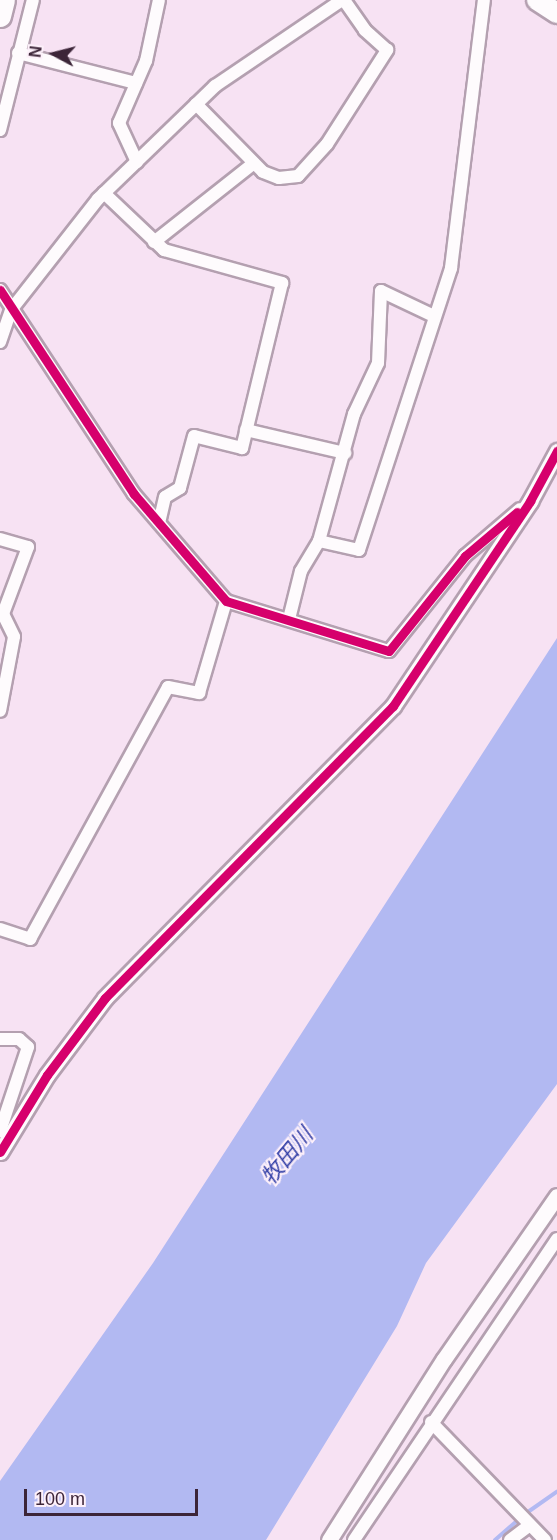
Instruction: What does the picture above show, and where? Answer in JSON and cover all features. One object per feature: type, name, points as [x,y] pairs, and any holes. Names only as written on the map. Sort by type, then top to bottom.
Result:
[{"type":"highway","points":[[0,16],[4,0]]},
{"type":"main road","points":[[537,0],[557,13]]},
{"type":"street","points":[[0,130],[33,0]]},
{"type":"street","points":[[136,162],[119,123],[136,83],[159,0]]},
{"type":"street","points":[[0,342],[11,310],[104,193],[196,104],[343,0],[364,30],[387,50],[327,144],[298,176],[279,178],[254,163],[196,104]]},
{"type":"street","points":[[319,541],[359,550],[451,268],[484,0]]},
{"type":"street","points":[[18,53],[136,83]]},
{"type":"street","points":[[154,242],[254,163]]},
{"type":"street","points":[[104,193],[154,242],[177,255],[282,283],[242,448],[194,436],[180,488],[165,497],[159,522]]},
{"type":"street","points":[[0,290],[11,310],[159,522],[226,601],[390,651],[465,556],[530,501]]},
{"type":"street","points":[[289,620],[301,571],[319,541],[354,414],[378,363],[381,291],[435,316]]},
{"type":"street","points":[[246,430],[345,453]]},
{"type":"street","points":[[0,1152],[46,1075],[105,998],[393,706],[530,501],[557,451]]},
{"type":"street","points":[[0,539],[28,547],[3,614],[14,637],[0,711]]},
{"type":"street","points":[[0,929],[30,939],[168,687],[199,693],[226,601]]},
{"type":"street","points":[[0,1039],[19,1039],[28,1047],[0,1131]]},
{"type":"street","points":[[329,1540],[450,1350],[557,1197]]},
{"type":"street","points":[[354,1540],[431,1422],[557,1239]]},
{"type":"street","points":[[431,1422],[527,1527],[545,1540]]},
{"type":"street","points":[[510,1540],[527,1527]]},
{"type":"street","points":[[524,1540],[527,1527]]},
{"type":"water","name":"牧田川","points":[[557,638],[557,1084],[426,1263],[397,1326],[266,1540],[0,1540],[0,1481],[153,1263]]},
{"type":"waterway","points":[[525,1514],[557,1492]]},
{"type":"waterway","points":[[495,1540],[519,1519]]},
{"type":"cycle path","points":[[0,290],[134,494],[226,601],[389,651],[465,556],[517,512]]},
{"type":"cycle path","points":[[0,1152],[47,1075],[105,998],[393,706],[530,501],[557,451]]}]
